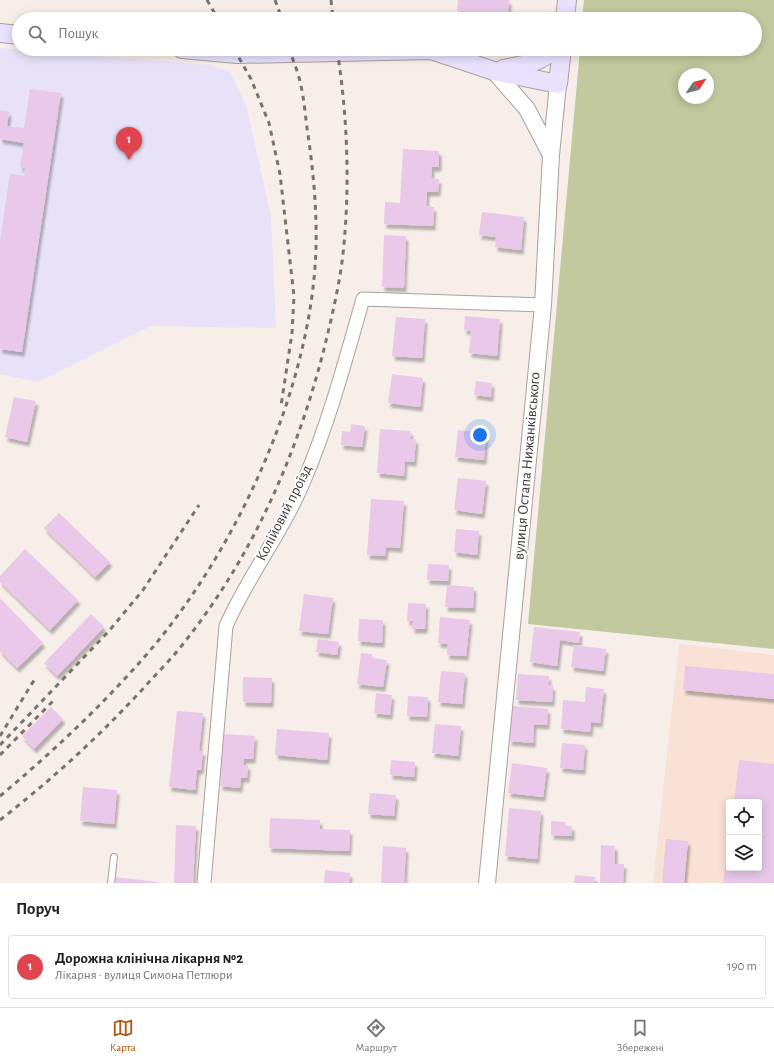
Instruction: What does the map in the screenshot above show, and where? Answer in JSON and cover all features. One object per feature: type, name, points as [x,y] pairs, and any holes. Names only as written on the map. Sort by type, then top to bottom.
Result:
[{"type":"main road","points":[[566,12],[567,0]]},
{"type":"main road","points":[[0,33],[12,34]]},
{"type":"main road","points":[[449,56],[494,71],[558,84]]},
{"type":"main road","points":[[494,71],[532,63],[547,56]]},
{"type":"main road","name":"вулиця Остапа Нижанківського","points":[[558,84],[561,56]]},
{"type":"street","points":[[494,71],[527,109],[551,155]]},
{"type":"street","name":"вулиця Остапа Нижанківського","points":[[487,883],[543,305],[551,155],[558,84]]},
{"type":"street","name":"Колійовий проїзд","points":[[204,883],[226,626],[238,597],[283,523],[306,476],[335,395],[363,299],[543,305]]},
{"type":"lane","points":[[111,883],[114,857]]},
{"type":"shaded area","points":[[0,48],[12,49],[12,56],[98,56],[209,65],[230,71],[246,105],[271,216],[276,328],[151,326],[38,382],[0,374]]},
{"type":"shaded area","points":[[679,644],[774,655],[774,883],[653,883]]},
{"type":"green space","points":[[584,0],[774,0],[774,649],[528,624],[579,56],[762,56],[762,12],[583,12]]},
{"type":"building","points":[[458,0],[509,0],[508,12],[457,11]]},
{"type":"building","points":[[30,89],[61,93],[22,352],[0,349],[0,241],[10,174],[24,176],[25,168],[20,167],[24,143],[0,139],[0,110],[9,112],[7,126],[24,128]]},
{"type":"building","points":[[403,149],[439,151],[439,167],[432,167],[431,178],[439,179],[438,192],[427,192],[426,206],[434,207],[433,226],[384,224],[385,202],[400,203]]},
{"type":"building","points":[[482,212],[524,217],[521,250],[495,247],[496,237],[479,235]]},
{"type":"building","points":[[384,235],[406,236],[404,288],[382,287]]},
{"type":"building","points":[[465,316],[500,319],[497,356],[469,353],[471,331],[464,330]]},
{"type":"building","points":[[396,317],[425,319],[422,358],[392,356]]},
{"type":"building","points":[[392,374],[423,378],[420,407],[388,403]]},
{"type":"building","points":[[476,381],[492,383],[491,397],[474,395]]},
{"type":"building","points":[[14,397],[36,401],[27,442],[5,437]]},
{"type":"building","points":[[351,424],[365,426],[362,447],[341,445],[342,431],[350,432]]},
{"type":"building","points":[[380,429],[411,431],[410,439],[416,439],[414,462],[405,461],[404,476],[377,473]]},
{"type":"building","points":[[458,430],[486,433],[484,460],[455,457]]},
{"type":"building","points":[[458,478],[486,481],[482,514],[454,510]]},
{"type":"building","points":[[371,499],[404,501],[400,548],[386,547],[385,556],[367,555]]},
{"type":"building","points":[[59,513],[110,562],[95,577],[44,528]]},
{"type":"building","points":[[456,529],[479,531],[477,555],[454,552]]},
{"type":"building","points":[[25,549],[78,600],[50,630],[0,582],[0,576]]},
{"type":"building","points":[[428,564],[449,565],[448,581],[427,580]]},
{"type":"building","points":[[447,585],[474,587],[473,608],[445,607]]},
{"type":"building","points":[[304,594],[333,598],[328,634],[299,631]]},
{"type":"building","points":[[0,598],[43,643],[17,668],[0,651]]},
{"type":"building","points":[[408,603],[426,604],[425,629],[412,629],[413,621],[407,621]]},
{"type":"building","points":[[91,614],[104,627],[57,676],[44,663]]},
{"type":"building","points":[[440,617],[470,620],[466,656],[447,655],[448,644],[438,643]]},
{"type":"building","points":[[359,619],[383,620],[382,643],[358,641]]},
{"type":"building","points":[[534,627],[580,632],[579,643],[560,640],[557,666],[530,662]]},
{"type":"building","points":[[318,639],[339,642],[337,655],[316,652]]},
{"type":"building","points":[[574,645],[606,649],[603,671],[571,667]]},
{"type":"building","points":[[361,653],[372,654],[372,658],[387,660],[383,687],[357,684]]},
{"type":"building","points":[[685,666],[774,674],[774,699],[683,690]]},
{"type":"building","points":[[441,671],[465,673],[462,704],[438,702]]},
{"type":"building","points":[[518,674],[549,676],[548,685],[553,686],[552,702],[516,700]]},
{"type":"building","points":[[243,677],[272,678],[271,703],[243,702]]},
{"type":"building","points":[[586,687],[604,689],[600,723],[591,722],[590,732],[561,729],[563,700],[585,702]]},
{"type":"building","points":[[376,693],[392,695],[390,715],[374,713]]},
{"type":"building","points":[[408,696],[428,697],[427,717],[407,716]]},
{"type":"building","points":[[512,706],[548,709],[547,725],[534,724],[533,743],[509,741]]},
{"type":"building","points":[[51,707],[63,719],[34,749],[22,736]]},
{"type":"building","points":[[177,711],[203,713],[199,751],[203,751],[201,770],[197,770],[195,790],[169,787]]},
{"type":"building","points":[[435,724],[461,726],[458,756],[432,753]]},
{"type":"building","points":[[277,729],[329,733],[327,760],[275,755]]},
{"type":"building","points":[[223,734],[255,736],[253,759],[244,759],[243,765],[248,765],[247,778],[241,778],[240,788],[220,786]]},
{"type":"building","points":[[562,743],[585,745],[583,770],[560,768]]},
{"type":"building","points":[[391,760],[415,762],[414,777],[390,775]]},
{"type":"building","points":[[739,760],[774,764],[774,883],[723,883],[726,861],[726,871],[762,871],[762,799],[734,799]]},
{"type":"building","points":[[512,763],[547,768],[543,797],[508,793]]},
{"type":"building","points":[[83,787],[117,790],[114,824],[80,821]]},
{"type":"building","points":[[370,793],[396,795],[394,816],[368,814]]},
{"type":"building","points":[[509,808],[541,811],[537,859],[505,856]]},
{"type":"building","points":[[270,818],[320,820],[320,829],[350,830],[349,851],[269,848]]},
{"type":"building","points":[[551,821],[566,822],[565,826],[572,826],[572,836],[551,835]]},
{"type":"building","points":[[176,825],[196,826],[193,883],[174,883]]},
{"type":"building","points":[[666,839],[688,841],[684,883],[662,883]]},
{"type":"building","points":[[601,845],[615,846],[615,864],[624,864],[623,883],[600,883]]},
{"type":"building","points":[[383,846],[406,848],[404,883],[381,883]]},
{"type":"building","points":[[325,870],[350,873],[349,883],[324,883]]},
{"type":"building","points":[[575,875],[595,877],[594,883],[574,883]]},
{"type":"building","points":[[114,877],[159,882],[159,883],[113,883]]},
{"type":"railway","points":[[207,0],[214,12]]},
{"type":"railway","points":[[275,0],[279,12]]},
{"type":"railway","points":[[331,0],[332,12]]},
{"type":"railway","points":[[238,56],[251,79],[269,123],[280,174],[294,296],[292,333],[281,406]]},
{"type":"railway","points":[[0,796],[41,761],[99,706],[153,647],[185,606],[215,560],[242,511],[266,460],[286,407],[301,353],[311,300],[316,248],[316,218],[311,158],[302,93],[292,56]]},
{"type":"railway","points":[[0,820],[40,788],[97,736],[133,700],[175,654],[208,610],[231,575],[252,539],[287,464],[314,385],[331,320],[341,269],[346,220],[347,171],[345,122],[338,56]]},
{"type":"railway","points":[[0,745],[109,631],[143,590],[199,505]]},
{"type":"railway","points":[[0,736],[36,677]]},
{"type":"railway","points":[[0,755],[53,701]]},
{"type":"place","name":"Дорожна клінічна лікарня №2","points":[[129,160]]}]
